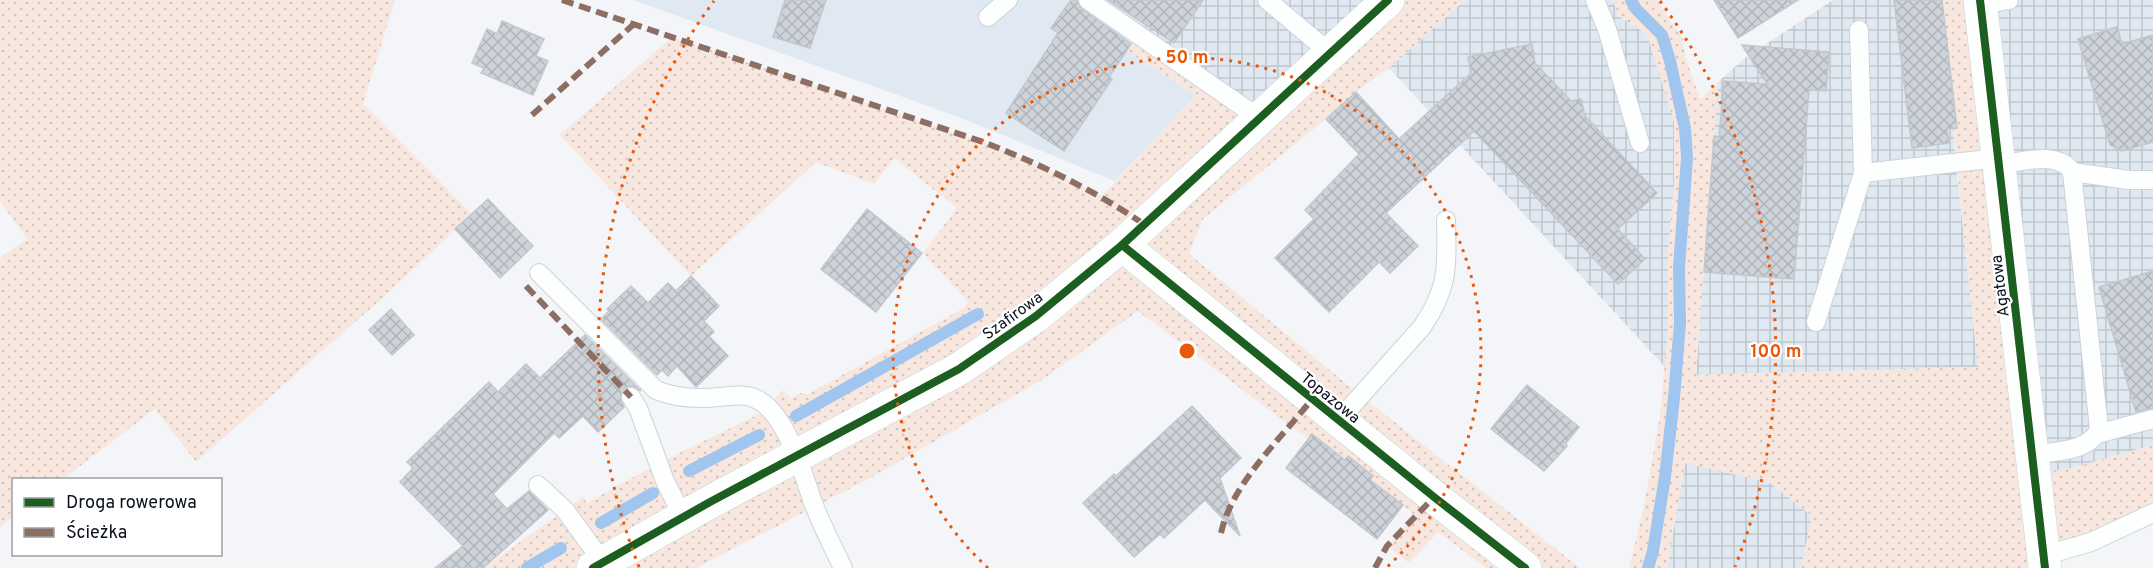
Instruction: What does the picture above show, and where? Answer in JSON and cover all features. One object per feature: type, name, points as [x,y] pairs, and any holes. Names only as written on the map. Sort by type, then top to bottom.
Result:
[{"type":"street","name":"Szafirowa","points":[[601,566],[683,517],[938,381],[1036,316],[1122,245],[1388,0]]},
{"type":"street","name":"Agatowa","points":[[1990,2],[1999,162],[2044,562]]},
{"type":"street","name":"Topazowa","points":[[1122,245],[1525,568]]},
{"type":"lane","points":[[988,17],[1008,0]]},
{"type":"lane","points":[[1088,0],[1260,118]]},
{"type":"lane","points":[[1268,0],[1330,53]]},
{"type":"lane","points":[[1595,0],[1607,29],[1640,143]]},
{"type":"lane","points":[[1816,322],[1863,173],[1859,30]]},
{"type":"lane","points":[[1863,173],[1999,162],[2056,160],[2069,167],[2072,172],[2100,423],[2097,434]]},
{"type":"lane","points":[[2072,172],[2129,180],[2153,180]]},
{"type":"lane","points":[[1339,420],[1422,327],[1430,315],[1444,285],[1447,270],[1446,220]]},
{"type":"lane","points":[[539,273],[656,390],[671,395],[695,398],[744,395],[759,399],[768,405],[797,455],[815,506],[843,568]]},
{"type":"lane","points":[[631,397],[638,408],[665,481],[683,517]]},
{"type":"lane","points":[[2032,455],[2082,445],[2097,434],[2153,418]]},
{"type":"lane","points":[[538,485],[565,510],[601,566]]},
{"type":"lane","name":"Agatowa","points":[[2044,562],[2153,513]]},
{"type":"shaded area","points":[[0,0],[395,0],[363,104],[472,214],[387,294],[196,462],[155,409],[64,478],[12,478],[12,518],[0,527],[0,258],[27,239],[0,201]]},
{"type":"shaded area","points":[[633,0],[1110,0],[1144,23],[1127,51],[1196,95],[1115,181],[956,116]]},
{"type":"shaded area","points":[[1110,0],[1388,0],[1259,118],[1137,33],[1144,22]]},
{"type":"shaded area","points":[[1388,0],[1465,0],[1389,68],[1356,92],[1203,219],[1189,254],[1360,395],[1580,568],[1486,568],[1438,532],[1409,563],[1387,546],[1415,515],[1370,480],[1373,476],[1348,456],[1345,460],[1313,434],[1308,439],[1138,311],[1042,380],[872,477],[696,568],[484,568],[583,497],[587,503],[659,463],[759,414],[783,390],[791,399],[800,393],[808,394],[964,308],[968,302],[923,253],[957,208],[894,158],[874,184],[816,162],[691,276],[560,135],[672,37],[983,142],[1053,171],[1102,196],[1196,95],[1127,51],[1137,33],[1259,118]]},
{"type":"shaded area","points":[[1465,0],[1612,0],[1620,17],[1647,34],[1674,121],[1674,185],[1668,254],[1668,328],[1665,367],[1389,68]]},
{"type":"shaded area","points":[[1612,0],[1657,0],[1683,39],[1685,56],[1700,99],[1718,82],[1696,375],[1978,367],[1953,129],[1957,128],[1942,0],[1980,0],[2035,474],[2072,468],[2153,445],[2153,513],[2045,568],[1801,568],[1812,516],[1769,482],[1685,463],[1667,568],[1629,568],[1643,511],[1660,416],[1668,328],[1668,254],[1674,185],[1674,121],[1647,34],[1620,17]]},
{"type":"shaded area","points":[[1833,0],[1942,0],[1957,128],[1953,129],[1956,164],[1978,367],[1696,375],[1718,82],[1745,58]]},
{"type":"shaded area","points":[[1980,0],[2153,0],[2153,445],[2072,468],[2034,475]]},
{"type":"shaded area","points":[[1685,463],[1769,482],[1812,516],[1801,568],[1667,568]]},
{"type":"building","points":[[785,0],[826,0],[810,48],[773,37]]},
{"type":"building","points":[[1071,0],[1077,0],[1082,9],[1131,44],[1109,77],[1112,79],[1064,151],[1006,113],[1058,33],[1051,28]]},
{"type":"building","points":[[1108,0],[1203,0],[1174,43]]},
{"type":"building","points":[[1714,0],[1798,0],[1738,38]]},
{"type":"building","points":[[1894,0],[1942,0],[1957,128],[1947,129],[1949,143],[1912,148]]},
{"type":"building","points":[[502,21],[544,39],[536,56],[548,61],[533,95],[481,73],[484,68],[472,63],[487,29],[497,34]]},
{"type":"building","points":[[2117,27],[2122,44],[2153,35],[2153,142],[2122,151],[2110,145],[2078,39]]},
{"type":"building","points":[[1532,44],[1535,63],[1571,101],[1581,99],[1585,116],[1657,193],[1618,229],[1645,259],[1618,284],[1474,131],[1386,213],[1418,246],[1390,273],[1379,262],[1329,312],[1275,258],[1314,219],[1305,210],[1359,154],[1326,119],[1356,92],[1399,139],[1471,73],[1468,57]]},
{"type":"building","points":[[1742,45],[1829,52],[1826,91],[1809,90],[1794,279],[1704,272],[1714,136],[1719,137],[1724,81],[1767,84]]},
{"type":"building","points":[[488,199],[533,246],[500,278],[455,229]]},
{"type":"building","points":[[867,209],[922,253],[876,312],[821,269]]},
{"type":"building","points":[[2153,271],[2153,408],[2136,412],[2099,287]]},
{"type":"building","points":[[691,276],[719,306],[704,321],[714,332],[709,336],[728,356],[696,387],[677,366],[668,376],[662,370],[657,375],[601,319],[609,311],[607,309],[631,286],[648,303],[668,283],[676,291]]},
{"type":"building","points":[[391,309],[414,335],[392,355],[369,330]]},
{"type":"building","points":[[585,335],[641,391],[631,386],[625,388],[620,397],[624,407],[598,432],[583,416],[559,438],[554,433],[493,494],[507,509],[529,491],[548,510],[483,568],[435,568],[463,546],[400,482],[413,468],[407,462],[489,382],[498,392],[526,364],[540,378]]},
{"type":"building","points":[[1527,385],[1579,427],[1566,443],[1567,446],[1544,471],[1491,429]]},
{"type":"building","points":[[1192,406],[1241,458],[1220,478],[1240,536],[1205,500],[1164,538],[1160,534],[1134,557],[1083,503]]},
{"type":"building","points":[[1312,434],[1345,460],[1348,456],[1373,476],[1370,480],[1403,505],[1377,539],[1286,468]]},
{"type":"waterway","points":[[1631,0],[1636,9],[1662,35],[1685,128],[1687,158],[1679,268],[1680,323],[1674,398],[1665,477],[1648,568]]},
{"type":"waterway","points":[[796,416],[978,314]]},
{"type":"waterway","points":[[689,471],[759,435]]},
{"type":"waterway","points":[[601,523],[653,493]]},
{"type":"waterway","points":[[527,568],[561,548]]},
{"type":"marked path","points":[[562,0],[983,142],[1066,179],[1106,200],[1145,225]]},
{"type":"marked path","points":[[532,115],[634,24]]},
{"type":"marked path","points":[[526,286],[631,397]]},
{"type":"marked path","points":[[1221,533],[1227,515],[1246,479],[1312,399]]},
{"type":"marked path","points":[[1375,568],[1387,546],[1434,497]]},
{"type":"cycle path","points":[[593,568],[710,502],[959,369],[1036,316],[1122,245],[1388,0]]},
{"type":"cycle path","points":[[1980,0],[2045,568]]},
{"type":"cycle path","points":[[1122,245],[1525,568]]}]
